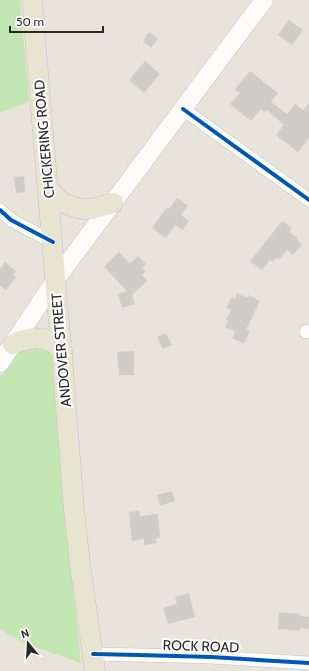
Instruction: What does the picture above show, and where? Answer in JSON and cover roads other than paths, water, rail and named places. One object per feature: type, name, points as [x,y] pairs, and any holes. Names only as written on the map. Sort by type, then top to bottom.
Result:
[{"type":"main road","name":"CHICKERING ROAD","points":[[32,0],[56,279]]},
{"type":"main road","name":"ANDOVER STREET","points":[[94,663],[74,510],[56,279],[264,0]]},
{"type":"main road","points":[[48,188],[63,203],[81,209],[92,209],[113,203]]},
{"type":"main road","points":[[0,363],[56,279]]},
{"type":"main road","points":[[13,344],[28,339],[39,338],[52,342],[62,350]]},
{"type":"street","points":[[183,108],[309,200]]},
{"type":"street","points":[[0,210],[11,220],[52,242]]},
{"type":"street","name":"ROCK ROAD","points":[[94,663],[126,654],[309,663]]}]
